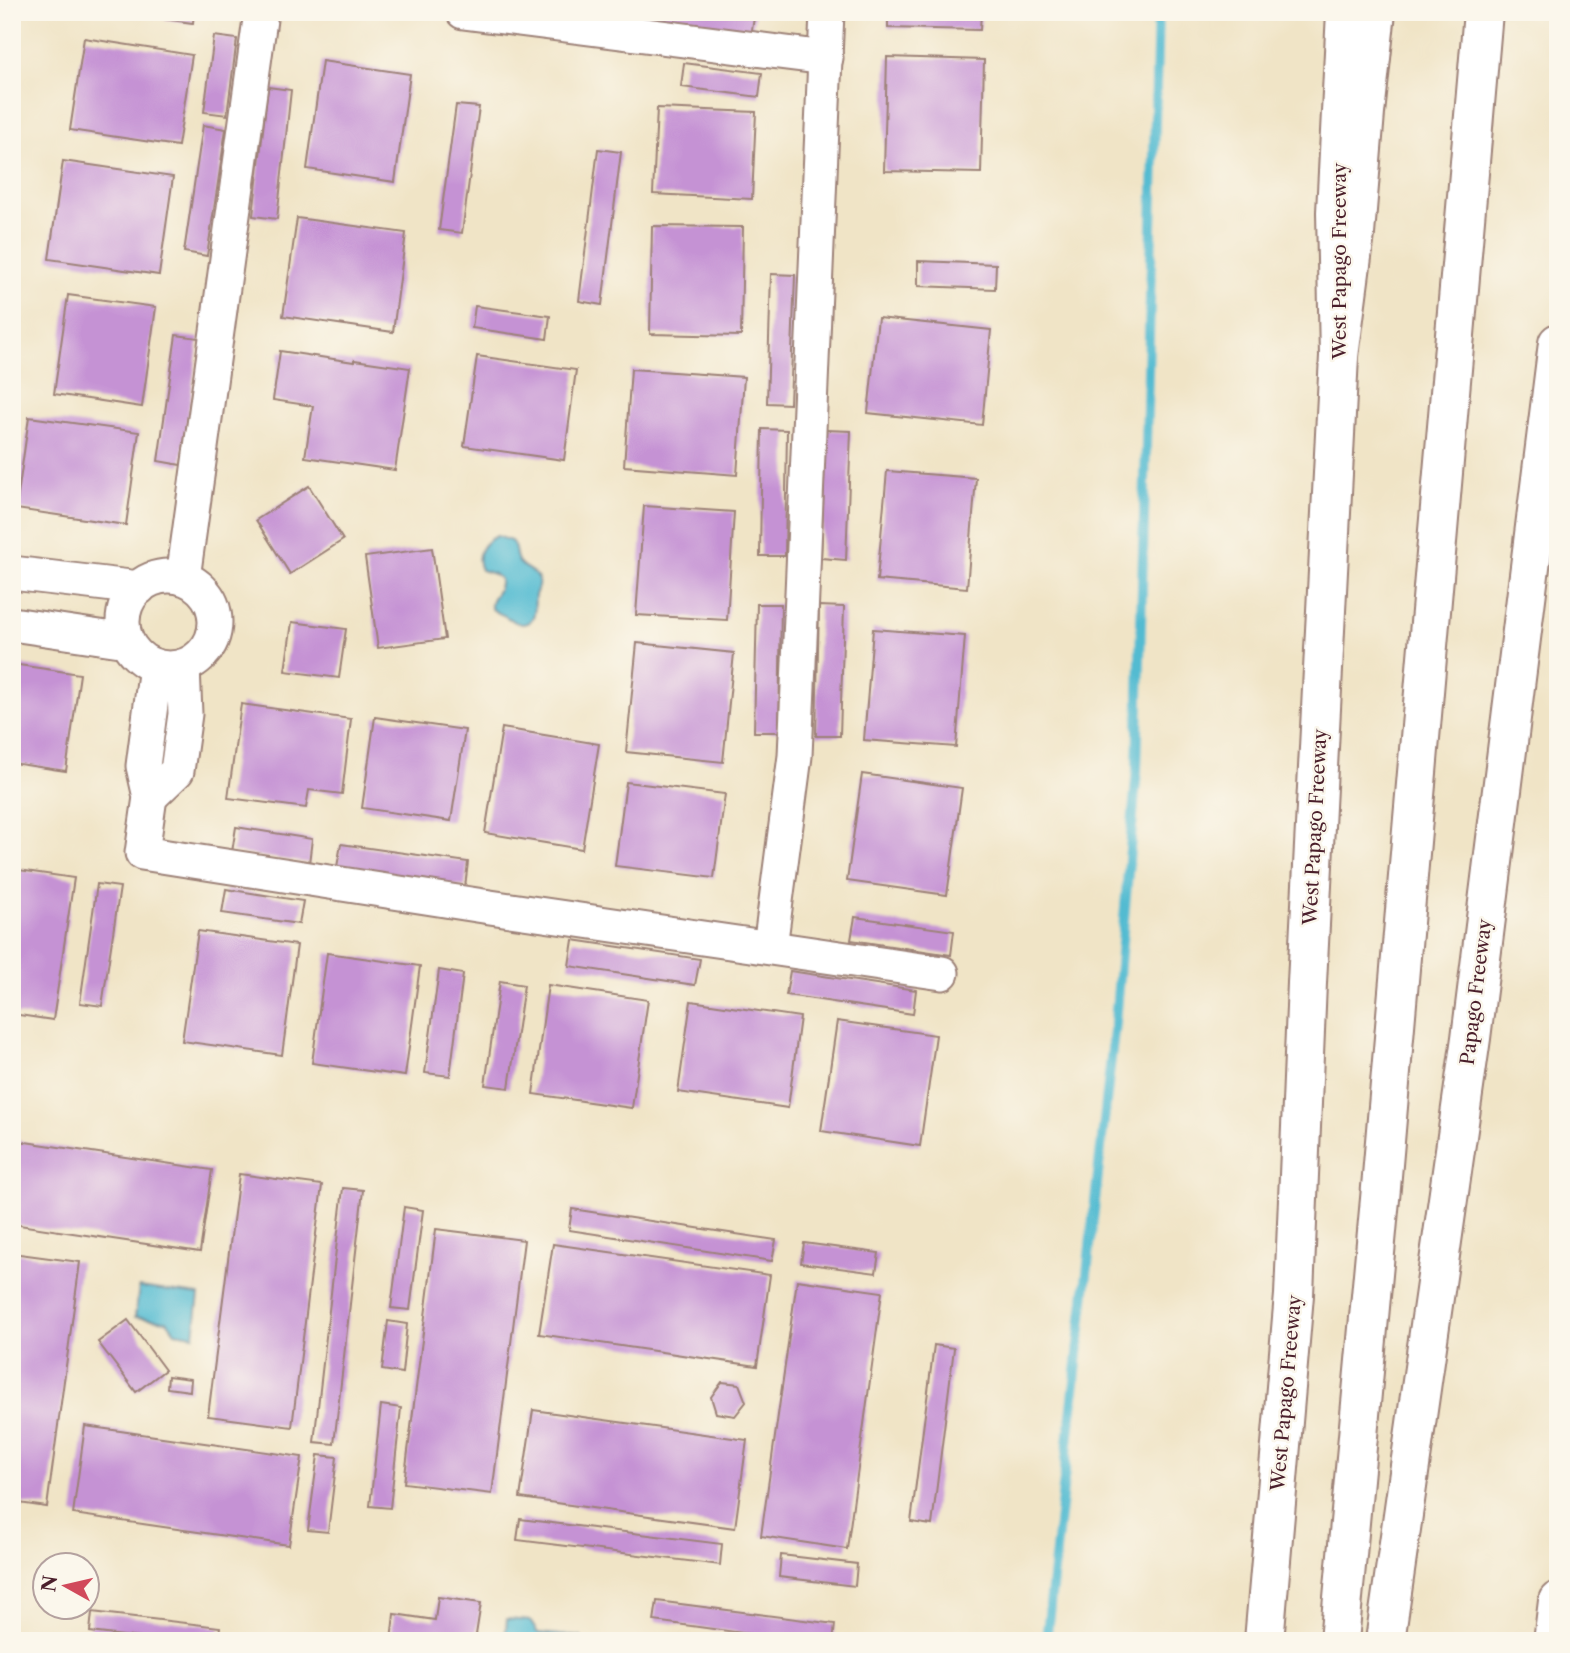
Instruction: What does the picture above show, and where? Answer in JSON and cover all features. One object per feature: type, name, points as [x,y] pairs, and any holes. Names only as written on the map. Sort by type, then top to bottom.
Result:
[{"type":"main road","name":"West Papago Freeway","points":[[1264,1641],[1294,1295],[1339,356],[1336,212],[1346,12]]},
{"type":"main road","points":[[1339,356],[1355,234],[1376,12]]},
{"type":"main road","points":[[1339,1641],[1483,12]]},
{"type":"main road","name":"Papago Freeway","points":[[1385,1641],[1471,1038],[1558,343]]},
{"type":"main road","points":[[1553,1641],[1558,1601]]},
{"type":"lane","points":[[183,578],[261,12]]},
{"type":"lane","points":[[463,12],[826,58]]},
{"type":"lane","points":[[770,947],[795,756],[827,12]]},
{"type":"lane","points":[[12,573],[139,588]]},
{"type":"lane","points":[[157,578],[183,578],[199,588],[212,608],[215,620],[210,643],[193,661],[169,666],[140,657],[127,641],[124,627],[124,612],[130,599],[139,588],[157,578]]},
{"type":"lane","points":[[12,624],[127,641]]},
{"type":"lane","points":[[169,666],[144,766],[150,797],[142,853],[942,973]]},
{"type":"water","points":[[497,536],[511,541],[518,561],[538,579],[534,614],[527,623],[516,622],[491,608],[500,579],[481,570],[478,559],[484,545]]},
{"type":"water","points":[[139,1287],[199,1295],[194,1335],[175,1332],[167,1321],[135,1317]]},
{"type":"water","points":[[507,1619],[530,1621],[538,1633],[581,1637],[581,1641],[505,1641]]},
{"type":"building","points":[[127,12],[194,12],[193,23]]},
{"type":"building","points":[[651,12],[755,12],[751,36],[649,21]]},
{"type":"building","points":[[888,12],[981,12],[980,30],[888,28]]},
{"type":"building","points":[[214,36],[237,39],[227,115],[204,112]]},
{"type":"building","points":[[84,38],[192,55],[178,146],[70,130]]},
{"type":"building","points":[[887,57],[984,60],[981,173],[884,171]]},
{"type":"building","points":[[322,61],[410,74],[395,182],[307,169]]},
{"type":"building","points":[[684,63],[762,73],[759,97],[681,87]]},
{"type":"building","points":[[268,87],[291,90],[277,219],[253,216]]},
{"type":"building","points":[[456,105],[479,107],[462,233],[439,230]]},
{"type":"building","points":[[657,108],[756,112],[752,199],[653,194]]},
{"type":"building","points":[[203,125],[226,129],[207,256],[184,252]]},
{"type":"building","points":[[598,149],[621,152],[602,305],[579,301]]},
{"type":"building","points":[[63,161],[173,177],[159,275],[49,259]]},
{"type":"building","points":[[297,218],[406,233],[393,332],[283,316]]},
{"type":"building","points":[[652,226],[743,227],[741,336],[650,334]]},
{"type":"building","points":[[918,261],[996,264],[995,289],[918,286]]},
{"type":"building","points":[[771,274],[795,275],[790,404],[767,403]]},
{"type":"building","points":[[68,295],[156,307],[142,407],[54,394]]},
{"type":"building","points":[[475,306],[550,316],[547,339],[472,328]]},
{"type":"building","points":[[878,318],[991,330],[982,425],[868,413]]},
{"type":"building","points":[[176,335],[199,338],[181,465],[158,461]]},
{"type":"building","points":[[280,351],[410,368],[395,470],[305,457],[313,406],[273,400]]},
{"type":"building","points":[[477,356],[576,370],[564,460],[464,446]]},
{"type":"building","points":[[631,369],[744,377],[737,475],[624,466]]},
{"type":"building","points":[[29,417],[139,432],[126,525],[16,509]]},
{"type":"building","points":[[762,429],[787,430],[785,556],[760,556]]},
{"type":"building","points":[[826,430],[851,431],[846,560],[821,558]]},
{"type":"building","points":[[887,471],[976,478],[967,588],[877,580]]},
{"type":"building","points":[[309,486],[343,540],[290,574],[256,520]]},
{"type":"building","points":[[644,506],[734,512],[727,620],[636,615]]},
{"type":"building","points":[[432,548],[445,639],[378,648],[365,557]]},
{"type":"building","points":[[757,604],[781,604],[779,732],[754,732]]},
{"type":"building","points":[[819,606],[844,607],[840,736],[816,736]]},
{"type":"building","points":[[292,622],[346,629],[339,678],[285,671]]},
{"type":"building","points":[[873,629],[965,636],[956,747],[864,740]]},
{"type":"building","points":[[637,643],[734,653],[723,762],[626,752]]},
{"type":"building","points":[[12,664],[80,674],[66,771],[12,763]]},
{"type":"building","points":[[241,704],[351,719],[342,794],[309,790],[306,808],[228,798]]},
{"type":"building","points":[[375,717],[465,730],[451,821],[362,808]]},
{"type":"building","points":[[502,728],[599,744],[582,849],[485,833]]},
{"type":"building","points":[[862,774],[962,788],[947,895],[847,881]]},
{"type":"building","points":[[626,782],[725,794],[714,878],[615,866]]},
{"type":"building","points":[[236,827],[312,839],[309,863],[232,852]]},
{"type":"building","points":[[341,844],[468,862],[465,887],[337,867]]},
{"type":"building","points":[[12,869],[74,878],[53,1020],[12,1014]]},
{"type":"building","points":[[97,884],[120,887],[102,1006],[80,1003]]},
{"type":"building","points":[[226,889],[303,901],[299,924],[222,913]]},
{"type":"building","points":[[855,917],[954,931],[951,955],[851,940]]},
{"type":"building","points":[[198,931],[297,945],[282,1055],[182,1041]]},
{"type":"building","points":[[573,940],[700,959],[695,985],[569,966]]},
{"type":"building","points":[[327,953],[420,966],[405,1076],[312,1063]]},
{"type":"building","points":[[439,970],[463,974],[450,1076],[425,1073]]},
{"type":"building","points":[[790,971],[916,990],[913,1014],[786,995]]},
{"type":"building","points":[[500,981],[524,985],[509,1088],[485,1085]]},
{"type":"building","points":[[548,985],[648,1000],[632,1108],[533,1094]]},
{"type":"building","points":[[691,1001],[800,1017],[788,1108],[678,1092]]},
{"type":"building","points":[[837,1021],[936,1035],[920,1146],[821,1131]]},
{"type":"building","points":[[12,1140],[212,1170],[200,1252],[12,1224]]},
{"type":"building","points":[[239,1174],[322,1185],[292,1427],[208,1416]]},
{"type":"building","points":[[343,1188],[363,1190],[334,1444],[314,1442]]},
{"type":"building","points":[[404,1207],[423,1210],[410,1310],[391,1308]]},
{"type":"building","points":[[572,1209],[776,1240],[772,1261],[569,1230]]},
{"type":"building","points":[[436,1229],[524,1240],[492,1494],[404,1483]]},
{"type":"building","points":[[804,1243],[879,1253],[876,1273],[801,1263]]},
{"type":"building","points":[[553,1244],[770,1275],[757,1366],[539,1334]]},
{"type":"building","points":[[12,1253],[80,1262],[47,1507],[12,1502]]},
{"type":"building","points":[[797,1280],[882,1292],[847,1549],[761,1536]]},
{"type":"building","points":[[128,1320],[165,1370],[136,1392],[98,1342]]},
{"type":"building","points":[[388,1321],[407,1324],[402,1373],[382,1370]]},
{"type":"building","points":[[934,1345],[954,1348],[932,1525],[911,1522]]},
{"type":"building","points":[[168,1376],[191,1379],[190,1391],[167,1388]]},
{"type":"building","points":[[722,1382],[739,1384],[746,1402],[735,1416],[716,1413],[711,1397]]},
{"type":"building","points":[[381,1405],[401,1408],[390,1508],[370,1506]]},
{"type":"building","points":[[533,1410],[747,1440],[735,1528],[520,1498]]},
{"type":"building","points":[[85,1426],[302,1457],[289,1545],[73,1514]]},
{"type":"building","points":[[318,1455],[337,1457],[328,1532],[308,1530]]},
{"type":"building","points":[[520,1519],[722,1544],[720,1565],[517,1540]]},
{"type":"building","points":[[781,1555],[857,1564],[855,1586],[779,1577]]},
{"type":"building","points":[[438,1597],[481,1603],[475,1641],[391,1641],[394,1614],[435,1620]]},
{"type":"building","points":[[657,1601],[835,1624],[833,1641],[801,1641],[654,1621]]},
{"type":"building","points":[[102,1613],[220,1627],[218,1641],[166,1641],[90,1632],[91,1622],[102,1622]]},
{"type":"building","points":[[12,1632],[65,1639],[65,1641],[12,1641]]},
{"type":"waterway","points":[[1046,1641],[1115,1022],[1137,769],[1158,12]]}]
